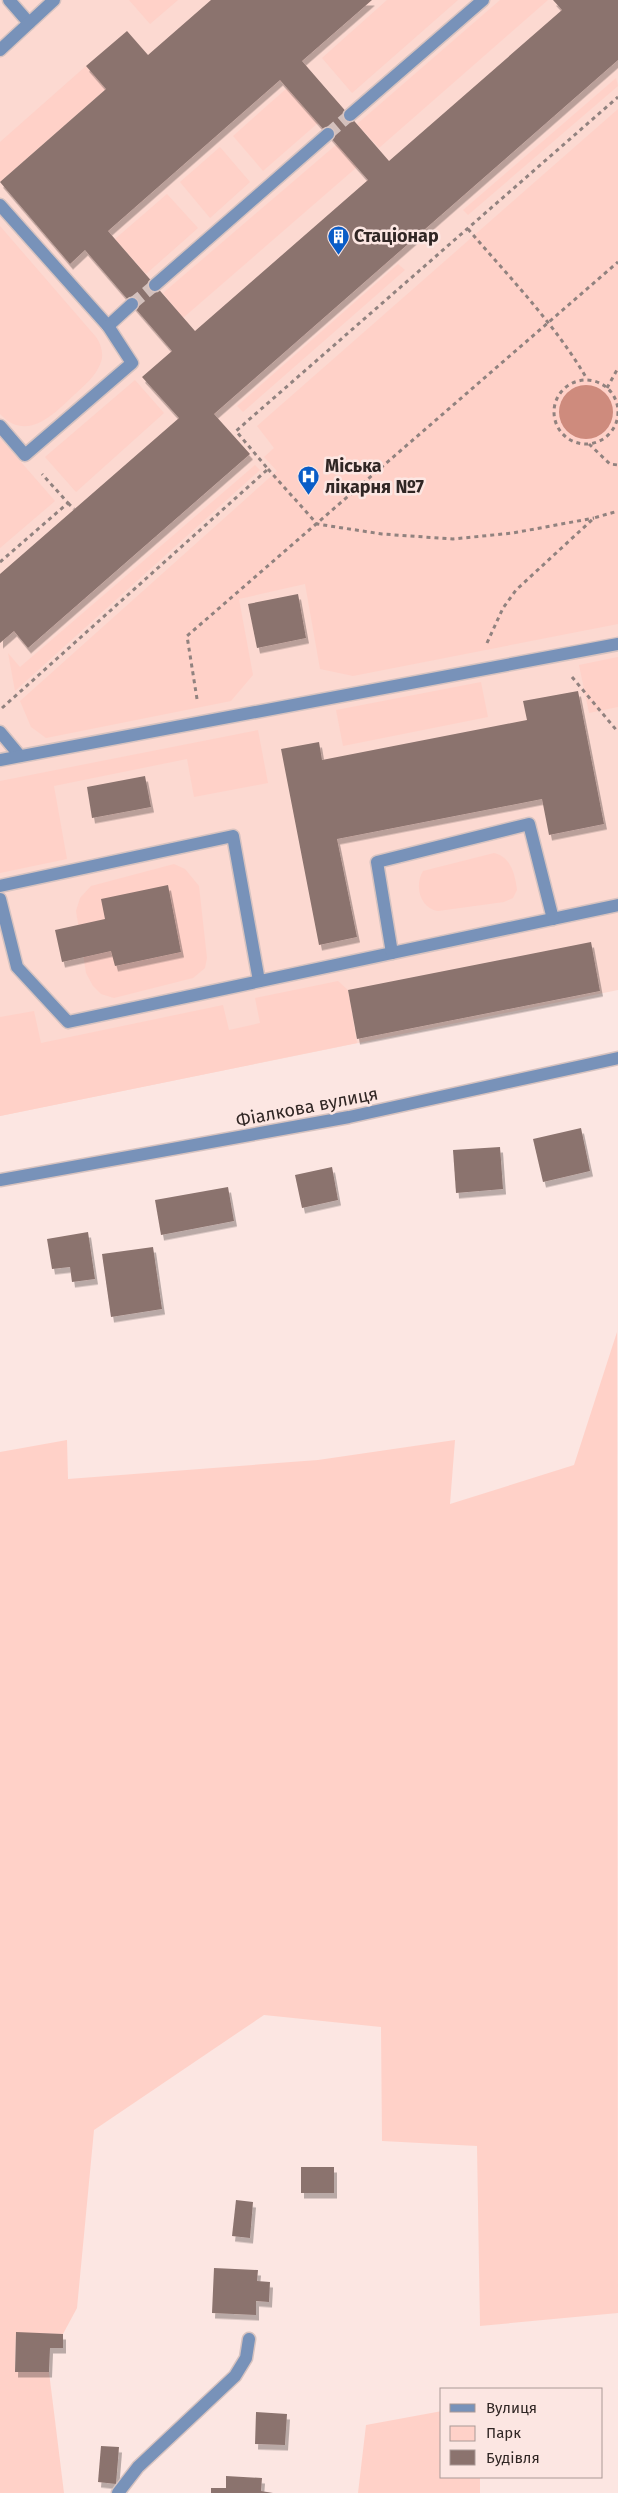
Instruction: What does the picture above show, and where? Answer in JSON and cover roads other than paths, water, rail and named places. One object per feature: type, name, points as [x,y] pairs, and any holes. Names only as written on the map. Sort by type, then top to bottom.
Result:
[{"type":"street","points":[[9,0],[29,23]]},
{"type":"street","points":[[0,50],[54,0]]},
{"type":"street","points":[[350,115],[483,0]]},
{"type":"street","points":[[155,285],[328,134]]},
{"type":"street","points":[[0,205],[108,326],[132,363],[25,455],[0,426]]},
{"type":"street","points":[[108,326],[132,304]]},
{"type":"street","points":[[0,760],[618,644]]},
{"type":"street","points":[[0,732],[20,756]]},
{"type":"street","points":[[392,953],[377,862],[529,824],[553,919]]},
{"type":"street","points":[[0,886],[234,836],[259,982]]},
{"type":"street","points":[[0,899],[17,967],[68,1022],[618,905]]},
{"type":"street","name":"Фіалкова вулиця","points":[[0,1180],[349,1117],[618,1058]]},
{"type":"street","points":[[118,2493],[138,2467],[235,2376],[246,2358],[249,2338]]},
{"type":"tunnel","points":[[328,134],[350,115]]},
{"type":"tunnel","points":[[132,304],[155,285]]},
{"type":"place","name":"Стаціонар","points":[[338,255]]},
{"type":"place","name":"Міська лікарня №7","points":[[309,495]]}]
